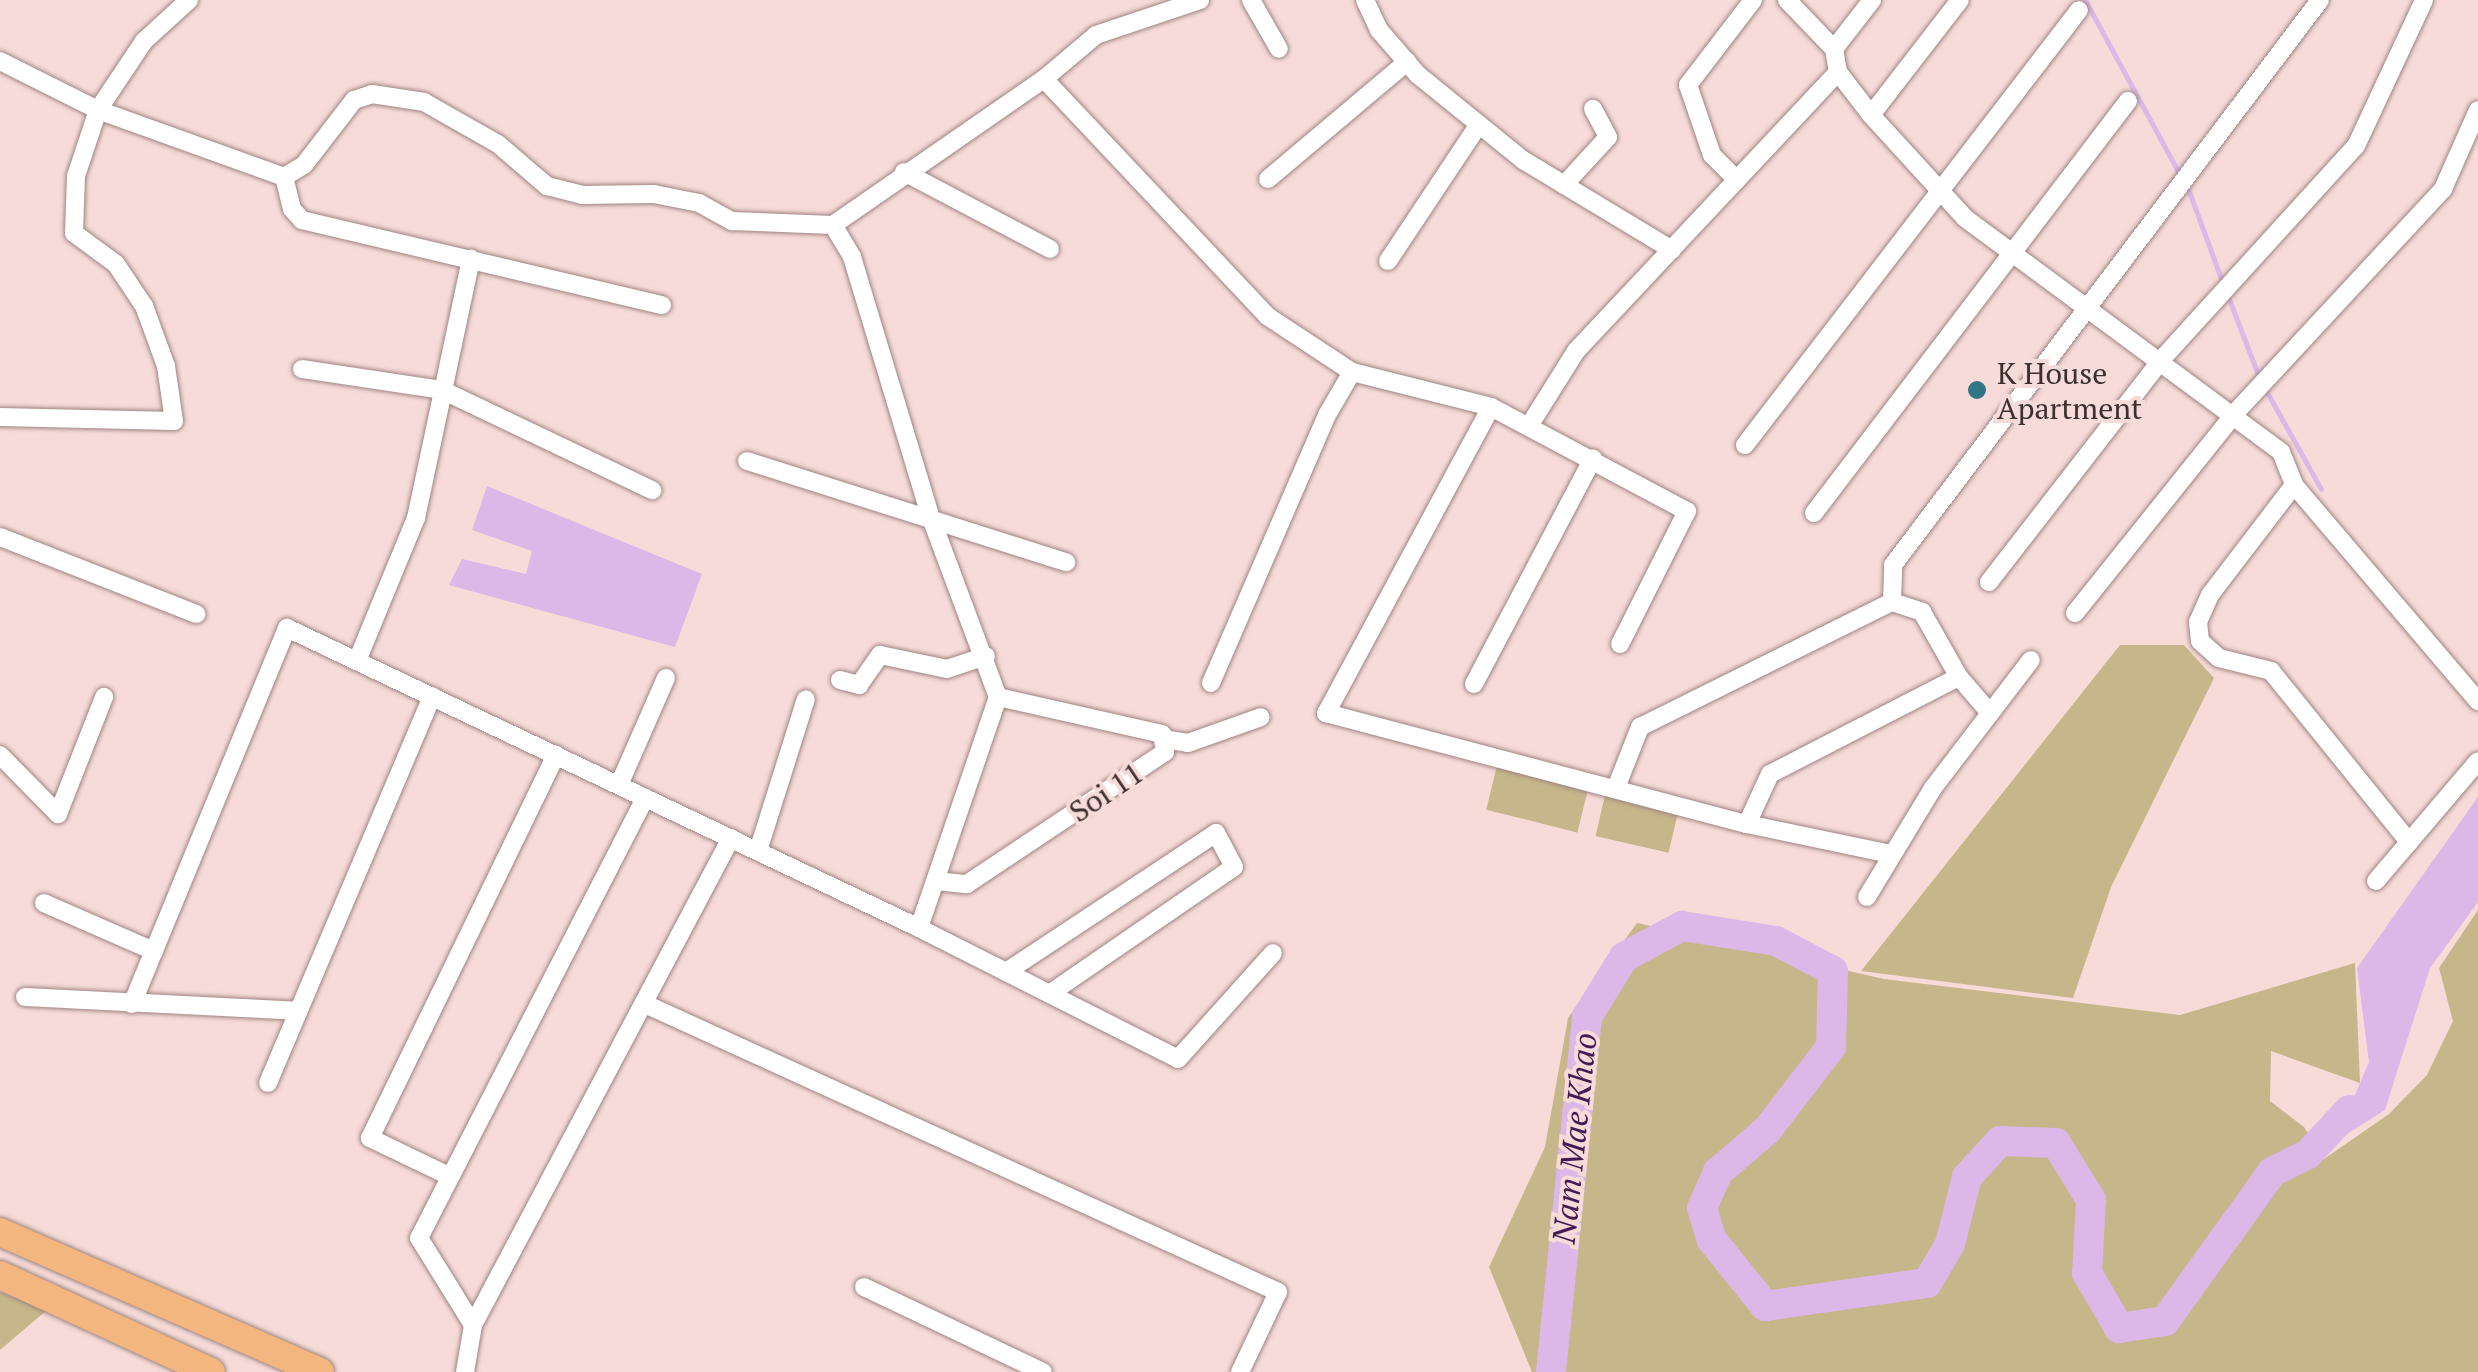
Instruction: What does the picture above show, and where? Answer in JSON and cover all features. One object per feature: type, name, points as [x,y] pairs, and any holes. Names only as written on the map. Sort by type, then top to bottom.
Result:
[{"type":"main road","points":[[0,1232],[320,1372]]},
{"type":"main road","points":[[0,1275],[211,1372]]},
{"type":"street","points":[[0,418],[174,421],[166,366],[144,306],[116,264],[74,233],[76,176],[98,110],[144,41],[189,0]]},
{"type":"street","points":[[284,177],[304,165],[354,100],[372,94],[424,102],[498,144],[548,186],[582,196],[654,194],[698,204],[732,221],[832,224],[1044,79],[1096,35],[1200,0]]},
{"type":"street","points":[[1251,0],[1280,49]]},
{"type":"street","points":[[1365,0],[1379,30],[1407,62],[1479,124],[1564,185],[1672,250]]},
{"type":"street","points":[[1738,180],[1712,155],[1688,84],[1752,0]]},
{"type":"street","points":[[1787,0],[1834,49],[1838,72],[1871,115],[1965,218],[2235,413],[2281,452],[2294,484],[2478,701]]},
{"type":"street","points":[[1834,49],[1872,0]]},
{"type":"street","points":[[1871,115],[1960,0]]},
{"type":"street","points":[[1892,602],[1893,565],[2320,0]]},
{"type":"street","points":[[1990,582],[2161,360],[2356,146],[2424,0]]},
{"type":"street","points":[[1745,445],[1939,188],[2080,10]]},
{"type":"street","points":[[0,61],[98,110],[284,177]]},
{"type":"street","points":[[1268,179],[1407,62]]},
{"type":"street","points":[[1529,426],[1576,351],[1838,72]]},
{"type":"street","points":[[1044,79],[1267,316],[1352,372],[1491,407],[1687,511],[1620,644]]},
{"type":"street","points":[[1814,513],[2128,102]]},
{"type":"street","points":[[1564,185],[1608,137],[1593,109]]},
{"type":"street","points":[[2075,613],[2235,413],[2282,368],[2442,189],[2478,110]]},
{"type":"street","points":[[1388,261],[1479,124]]},
{"type":"street","points":[[904,172],[1050,249]]},
{"type":"street","points":[[284,177],[292,209],[302,220],[662,305]]},
{"type":"street","points":[[832,224],[852,258],[931,518],[986,656],[998,697],[919,928]]},
{"type":"street","points":[[358,661],[416,518],[472,260]]},
{"type":"street","points":[[302,369],[442,390],[652,490]]},
{"type":"street","points":[[1212,683],[1326,415],[1352,372]]},
{"type":"street","points":[[1491,407],[1326,713],[1747,824],[1890,854]]},
{"type":"street","points":[[1474,684],[1593,458]]},
{"type":"street","points":[[747,461],[1066,562]]},
{"type":"street","points":[[2294,484],[2210,595],[2198,622],[2200,642],[2219,658],[2272,672],[2409,842]]},
{"type":"street","points":[[0,536],[196,614]]},
{"type":"street","points":[[1616,788],[1640,727],[1892,602],[1922,612],[1959,677],[1990,713]]},
{"type":"street","points":[[132,1004],[287,628],[919,928],[1178,1059],[1273,953]]},
{"type":"street","points":[[840,680],[859,685],[880,656],[946,669],[986,656]]},
{"type":"street","points":[[1867,897],[1890,854],[2031,660]]},
{"type":"street","points":[[1747,824],[1770,774],[1959,677]]},
{"type":"street","points":[[619,785],[666,678]]},
{"type":"street","points":[[268,1083],[432,696]]},
{"type":"street","points":[[0,755],[58,814],[104,697]]},
{"type":"street","name":"Soi 11","points":[[936,881],[967,884],[1165,752],[1163,739],[998,697]]},
{"type":"street","points":[[758,851],[806,699]]},
{"type":"street","points":[[1163,739],[1188,744],[1261,717]]},
{"type":"street","points":[[449,1176],[370,1138],[556,755]]},
{"type":"street","points":[[2376,881],[2478,760]]},
{"type":"street","points":[[472,1325],[419,1238],[645,798]]},
{"type":"street","points":[[1006,972],[1216,833],[1234,867],[1049,994]]},
{"type":"street","points":[[464,1372],[472,1325],[731,838]]},
{"type":"street","points":[[44,903],[154,950]]},
{"type":"street","points":[[24,998],[298,1011]]},
{"type":"street","points":[[645,1004],[1278,1292],[1240,1372]]},
{"type":"street","points":[[864,1287],[1043,1372]]},
{"type":"shaded area","points":[[487,486],[702,574],[675,647],[449,585],[462,559],[526,574],[532,551],[472,530]]},
{"type":"shaded area","points":[[2120,645],[2184,645],[2214,678],[2111,887],[2073,998],[1861,971]]},
{"type":"shaded area","points":[[1497,766],[1588,789],[1577,832],[1486,810]]},
{"type":"shaded area","points":[[1605,795],[1678,812],[1669,853],[1596,836]]},
{"type":"shaded area","points":[[2478,797],[2478,902],[2430,968],[2385,1110],[2326,1147],[2313,1132],[2355,1095],[2369,1062],[2357,968]]},
{"type":"shaded area","points":[[2478,910],[2478,1372],[1532,1372],[1489,1267],[1545,1147],[1568,1018],[1637,923],[1884,979],[2180,1015],[2355,963],[2360,1083],[2271,1051],[2270,1101],[2304,1127],[2324,1159],[2389,1114],[2427,1075],[2453,1021],[2439,968]]},
{"type":"shaded area","points":[[0,1292],[47,1310],[0,1350]]},
{"type":"waterway","points":[[2085,0],[2181,177]]},
{"type":"waterway","points":[[2187,186],[2223,284]]},
{"type":"waterway","points":[[2227,294],[2259,377]]},
{"type":"waterway","points":[[2264,387],[2321,489]]},
{"type":"waterway","name":"Nam Mae Khao","points":[[1551,1372],[1587,1017],[1624,957],[1682,926],[1776,941],[1833,971],[1831,1047],[1767,1130],[1718,1172],[1702,1208],[1712,1240],[1765,1306],[1927,1283],[1950,1244],[1967,1177],[2000,1141],[2056,1143],[2091,1200],[2087,1273],[2119,1328],[2165,1321],[2272,1172],[2308,1154],[2349,1110]]},
{"type":"place","name":"K House Apartment","points":[[1977,390]]}]
